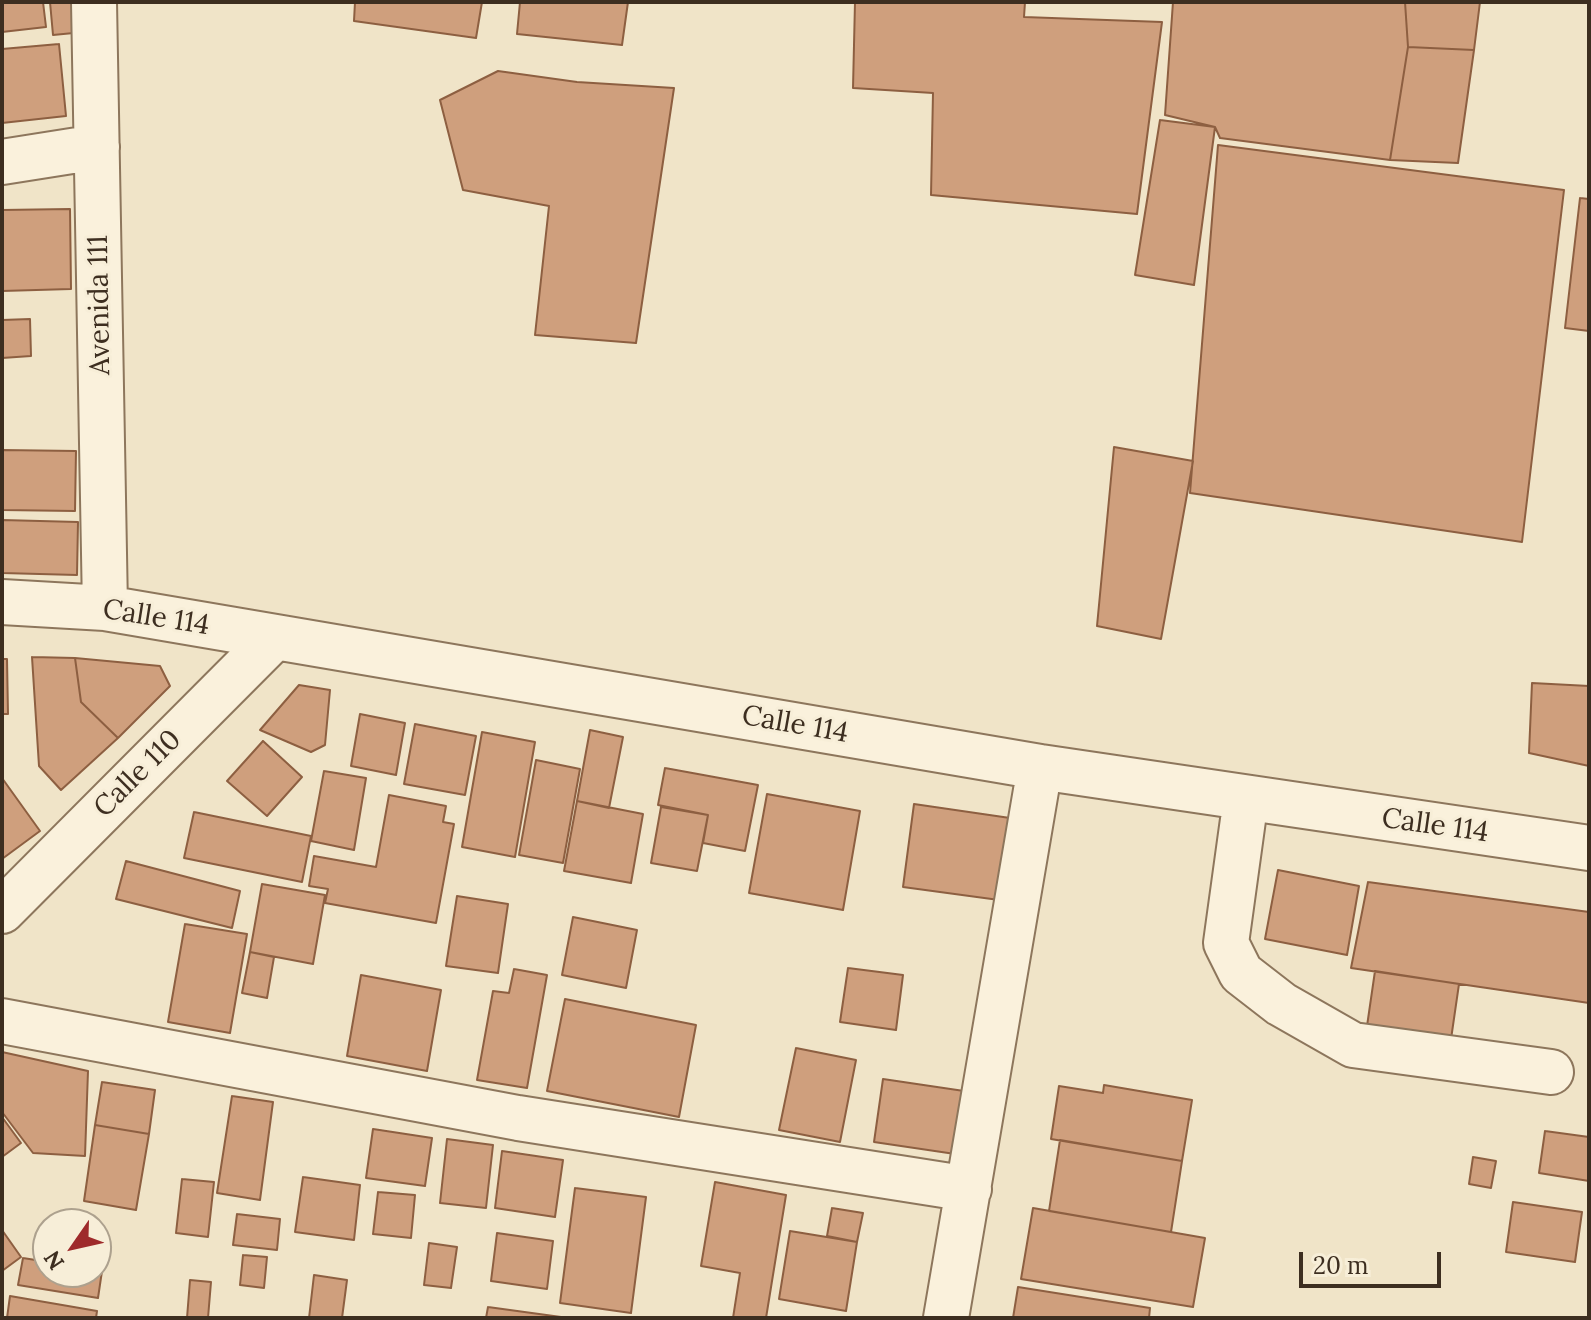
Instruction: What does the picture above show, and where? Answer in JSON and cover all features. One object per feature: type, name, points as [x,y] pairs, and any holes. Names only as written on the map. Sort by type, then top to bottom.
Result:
[{"type":"street","name":"Avenida 111","points":[[94,2],[105,608]]},
{"type":"street","points":[[2,162],[97,147]]},
{"type":"street","name":"Calle 114","points":[[2,602],[105,608],[1040,767],[1589,848]]},
{"type":"street","name":"Calle 110","points":[[2,911],[275,637]]},
{"type":"street","points":[[946,1318],[1040,767]]},
{"type":"street","points":[[1246,798],[1226,943],[1241,973],[1281,1004],[1353,1045],[1551,1072]]},
{"type":"street","points":[[2,1021],[518,1118],[969,1189]]},
{"type":"building","points":[[2,2],[43,2],[46,27],[2,32]]},
{"type":"building","points":[[50,2],[81,2],[84,32],[53,35]]},
{"type":"building","points":[[355,2],[482,2],[476,38],[354,21]]},
{"type":"building","points":[[520,2],[628,2],[622,45],[517,34]]},
{"type":"building","points":[[855,2],[1025,2],[1024,17],[1162,22],[1137,214],[931,195],[933,93],[853,88]]},
{"type":"building","points":[[1173,2],[1405,2],[1408,47],[1390,160],[1220,138],[1215,127],[1165,115]]},
{"type":"building","points":[[1405,2],[1480,2],[1474,50],[1408,47]]},
{"type":"building","points":[[59,44],[66,116],[2,123],[2,49]]},
{"type":"building","points":[[1408,47],[1474,50],[1458,163],[1390,160]]},
{"type":"building","points":[[498,71],[577,82],[674,88],[636,343],[535,335],[549,206],[463,190],[440,100]]},
{"type":"building","points":[[1160,120],[1215,127],[1194,285],[1135,275]]},
{"type":"building","points":[[1218,145],[1564,190],[1522,542],[1190,493]]},
{"type":"building","points":[[1580,198],[1589,199],[1589,331],[1565,328]]},
{"type":"building","points":[[70,209],[71,289],[2,291],[2,210]]},
{"type":"building","points":[[30,319],[31,356],[2,358],[2,320]]},
{"type":"building","points":[[1114,447],[1193,461],[1161,639],[1097,626]]},
{"type":"building","points":[[2,450],[76,451],[75,511],[2,510]]},
{"type":"building","points":[[2,520],[78,522],[77,575],[2,573]]},
{"type":"building","points":[[32,657],[75,658],[81,702],[118,738],[61,790],[39,766]]},
{"type":"building","points":[[75,658],[160,666],[170,686],[118,738],[81,702]]},
{"type":"building","points":[[2,659],[7,659],[8,714],[2,714]]},
{"type":"building","points":[[1532,683],[1589,686],[1589,766],[1529,753]]},
{"type":"building","points":[[299,685],[330,690],[325,745],[311,752],[260,730]]},
{"type":"building","points":[[360,714],[405,723],[396,775],[351,766]]},
{"type":"building","points":[[415,724],[476,736],[465,795],[404,784]]},
{"type":"building","points":[[590,730],[623,737],[609,808],[577,801]]},
{"type":"building","points":[[482,732],[535,742],[515,857],[462,847]]},
{"type":"building","points":[[263,741],[302,777],[267,816],[227,781]]},
{"type":"building","points":[[536,760],[580,769],[563,863],[519,855]]},
{"type":"building","points":[[665,768],[758,785],[745,851],[703,843],[708,815],[658,805]]},
{"type":"building","points":[[324,771],[366,778],[354,850],[311,841]]},
{"type":"building","points":[[2,778],[40,831],[2,859]]},
{"type":"building","points":[[767,794],[860,811],[843,910],[749,893]]},
{"type":"building","points":[[389,795],[446,806],[443,822],[454,824],[436,923],[325,903],[328,889],[309,886],[314,856],[376,867]]},
{"type":"building","points":[[577,801],[643,814],[631,883],[564,871]]},
{"type":"building","points":[[914,804],[1010,818],[999,900],[903,887]]},
{"type":"building","points":[[661,807],[708,815],[697,871],[651,863]]},
{"type":"building","points":[[194,812],[311,836],[302,882],[184,858]]},
{"type":"building","points":[[126,861],[240,891],[232,928],[116,899]]},
{"type":"building","points":[[1278,870],[1359,886],[1347,955],[1265,939]]},
{"type":"building","points":[[1368,882],[1589,912],[1589,1003],[1351,968]]},
{"type":"building","points":[[262,884],[325,895],[313,964],[250,952]]},
{"type":"building","points":[[457,896],[508,904],[498,973],[446,966]]},
{"type":"building","points":[[573,917],[637,930],[626,988],[562,975]]},
{"type":"building","points":[[185,924],[247,934],[230,1033],[168,1022]]},
{"type":"building","points":[[250,952],[274,957],[267,998],[242,993]]},
{"type":"building","points":[[848,968],[903,975],[896,1030],[840,1022]]},
{"type":"building","points":[[514,969],[547,975],[527,1088],[477,1080],[493,991],[509,993]]},
{"type":"building","points":[[1375,971],[1459,984],[1450,1046],[1366,1033]]},
{"type":"building","points":[[361,975],[441,990],[427,1071],[347,1056]]},
{"type":"building","points":[[565,999],[696,1025],[679,1117],[547,1091]]},
{"type":"building","points":[[796,1048],[856,1060],[840,1142],[779,1130]]},
{"type":"building","points":[[2,1052],[88,1071],[85,1156],[33,1153],[2,1112]]},
{"type":"building","points":[[883,1079],[964,1091],[955,1154],[874,1142]]},
{"type":"building","points":[[102,1082],[155,1090],[149,1134],[95,1125]]},
{"type":"building","points":[[1104,1085],[1192,1100],[1182,1161],[1051,1139],[1059,1086],[1103,1093]]},
{"type":"building","points":[[232,1096],[273,1102],[260,1200],[217,1193]]},
{"type":"building","points":[[2,1117],[21,1143],[2,1157]]},
{"type":"building","points":[[95,1125],[149,1134],[136,1210],[84,1201]]},
{"type":"building","points":[[373,1129],[432,1138],[425,1186],[366,1178]]},
{"type":"building","points":[[1545,1131],[1589,1137],[1589,1181],[1539,1173]]},
{"type":"building","points":[[447,1139],[493,1145],[486,1208],[440,1203]]},
{"type":"building","points":[[1060,1140],[1182,1161],[1171,1232],[1049,1211]]},
{"type":"building","points":[[502,1151],[563,1160],[555,1217],[495,1208]]},
{"type":"building","points":[[1473,1157],[1496,1161],[1491,1188],[1469,1184]]},
{"type":"building","points":[[303,1177],[360,1185],[354,1240],[295,1232]]},
{"type":"building","points":[[182,1179],[214,1182],[208,1237],[176,1233]]},
{"type":"building","points":[[715,1182],[786,1195],[766,1318],[733,1318],[740,1273],[701,1266]]},
{"type":"building","points":[[575,1188],[646,1197],[631,1313],[560,1303]]},
{"type":"building","points":[[378,1192],[415,1195],[411,1238],[373,1234]]},
{"type":"building","points":[[1513,1202],[1582,1212],[1575,1262],[1506,1252]]},
{"type":"building","points":[[832,1208],[863,1213],[857,1242],[827,1236]]},
{"type":"building","points":[[1033,1208],[1205,1238],[1193,1307],[1021,1279]]},
{"type":"building","points":[[237,1214],[280,1219],[277,1250],[233,1245]]},
{"type":"building","points":[[2,1230],[21,1257],[2,1271]]},
{"type":"building","points":[[790,1231],[857,1242],[846,1311],[779,1299]]},
{"type":"building","points":[[497,1233],[553,1241],[547,1289],[491,1281]]},
{"type":"building","points":[[429,1243],[457,1247],[451,1288],[424,1285]]},
{"type":"building","points":[[243,1255],[267,1257],[264,1288],[240,1285]]},
{"type":"building","points":[[23,1258],[32,1259],[32,1287],[18,1285]]},
{"type":"building","points":[[314,1275],[347,1280],[342,1318],[309,1318]]},
{"type":"building","points":[[190,1280],[211,1282],[208,1318],[187,1318]]},
{"type":"building","points":[[1018,1287],[1150,1308],[1149,1318],[1013,1318]]},
{"type":"building","points":[[36,1288],[99,1288],[98,1298]]},
{"type":"building","points":[[10,1296],[97,1311],[96,1318],[7,1318]]},
{"type":"building","points":[[488,1307],[561,1317],[561,1318],[486,1318]]}]
